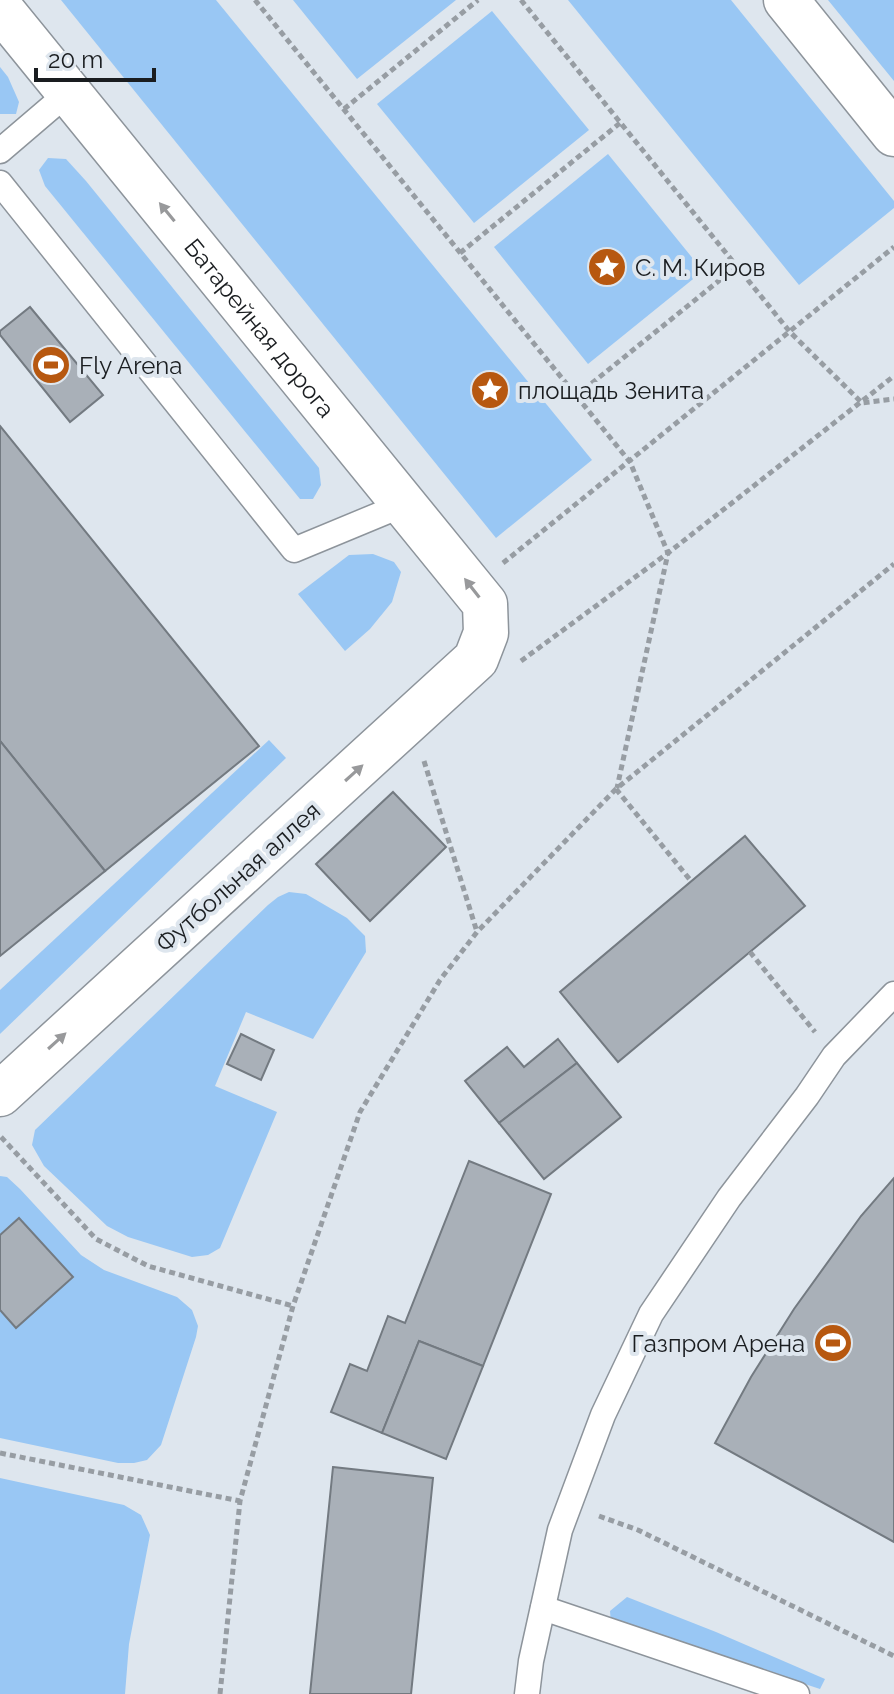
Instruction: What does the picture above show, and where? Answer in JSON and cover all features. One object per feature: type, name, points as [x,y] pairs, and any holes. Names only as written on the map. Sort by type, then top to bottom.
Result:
[{"type":"street","points":[[786,0],[894,134]]},
{"type":"street","name":"Батарейная дорога","points":[[0,8],[485,604],[486,633],[497,662]]},
{"type":"street","name":"Футбольная аллея","points":[[0,1094],[497,662]]},
{"type":"lane","points":[[0,151],[69,92]]},
{"type":"lane","points":[[0,183],[294,550],[405,504]]},
{"type":"lane","points":[[527,1694],[531,1661],[560,1530],[603,1415],[651,1314],[729,1198],[834,1056],[894,994]]},
{"type":"lane","points":[[543,1608],[797,1694]]},
{"type":"path","points":[[255,0],[630,462],[668,553],[616,789]]},
{"type":"path","points":[[344,109],[478,0]]},
{"type":"path","points":[[521,0],[790,332],[862,403]]},
{"type":"path","points":[[460,253],[620,123]]},
{"type":"path","points":[[492,571],[894,247]]},
{"type":"path","points":[[576,396],[736,267]]},
{"type":"path","points":[[497,662],[668,553],[894,376]]},
{"type":"path","points":[[862,403],[894,399]]},
{"type":"path","points":[[220,1694],[240,1501],[293,1306],[360,1112],[440,980],[477,932],[616,789],[894,564]]},
{"type":"path","points":[[421,751],[477,932]]},
{"type":"path","points":[[616,789],[691,881]]},
{"type":"path","points":[[750,952],[834,1056]]},
{"type":"path","points":[[1,1137],[96,1239],[148,1266],[293,1306]]},
{"type":"path","points":[[0,1453],[240,1501]]},
{"type":"path","points":[[569,1506],[638,1530],[894,1656]]},
{"type":"shaded area","points":[[61,0],[216,0],[592,460],[496,538]]},
{"type":"shaded area","points":[[293,0],[456,0],[357,79]]},
{"type":"shaded area","points":[[568,0],[731,0],[894,201],[894,208],[799,285]]},
{"type":"shaded area","points":[[828,0],[894,0],[894,81]]},
{"type":"shaded area","points":[[492,11],[589,130],[474,223],[377,104]]},
{"type":"shaded area","points":[[0,67],[19,102],[16,114],[0,114]]},
{"type":"shaded area","points":[[608,154],[703,271],[588,364],[494,247]]},
{"type":"shaded area","points":[[48,158],[66,159],[86,181],[319,468],[321,485],[313,499],[300,499],[45,186],[39,170]]},
{"type":"shaded area","points":[[373,554],[394,562],[401,572],[392,602],[370,629],[345,651],[298,594],[349,555]]},
{"type":"shaded area","points":[[269,740],[286,758],[0,1034],[0,990]]},
{"type":"shaded area","points":[[289,892],[306,894],[347,918],[365,936],[366,952],[313,1039],[246,1012],[215,1086],[277,1112],[220,1248],[208,1255],[192,1257],[128,1237],[107,1226],[44,1166],[32,1145],[35,1130],[268,905]]},
{"type":"shaded area","points":[[0,1176],[7,1177],[20,1189],[81,1255],[104,1270],[177,1297],[192,1310],[198,1326],[196,1337],[161,1445],[147,1460],[118,1463],[0,1438]]},
{"type":"shaded area","points":[[0,1478],[124,1505],[141,1515],[150,1535],[129,1644],[125,1694],[0,1694]]},
{"type":"shaded area","points":[[627,1597],[825,1679],[820,1689],[611,1623],[610,1611]]},
{"type":"building","name":"Fly Arena","points":[[30,307],[103,395],[70,422],[0,335],[0,331]]},
{"type":"building","points":[[0,426],[259,746],[105,871],[0,741]]},
{"type":"building","points":[[0,741],[105,871],[0,956]]},
{"type":"building","points":[[393,792],[446,847],[370,921],[316,864]]},
{"type":"building","points":[[745,836],[805,906],[618,1062],[560,992]]},
{"type":"building","points":[[241,1034],[274,1050],[261,1080],[227,1064]]},
{"type":"building","points":[[558,1039],[577,1063],[499,1123],[465,1081],[507,1047],[524,1067]]},
{"type":"building","points":[[577,1063],[621,1117],[544,1179],[499,1123]]},
{"type":"building","points":[[469,1161],[551,1194],[483,1366],[419,1341],[382,1433],[331,1412],[350,1364],[367,1371],[388,1316],[405,1323]]},
{"type":"building","name":"Газпром Арена","points":[[894,1178],[894,1542],[715,1443],[751,1377],[794,1309],[861,1216]]},
{"type":"building","points":[[19,1218],[73,1277],[16,1328],[0,1310],[0,1235]]},
{"type":"building","points":[[419,1341],[483,1366],[446,1459],[382,1433]]},
{"type":"building","points":[[333,1467],[433,1478],[411,1694],[310,1694]]},
{"type":"place","name":"С. М. Киров","points":[[607,267]]},
{"type":"place","name":"Fly Arena","points":[[51,365]]},
{"type":"place","name":"площадь Зенита","points":[[490,390]]},
{"type":"place","name":"Газпром Арена","points":[[833,1343]]}]
